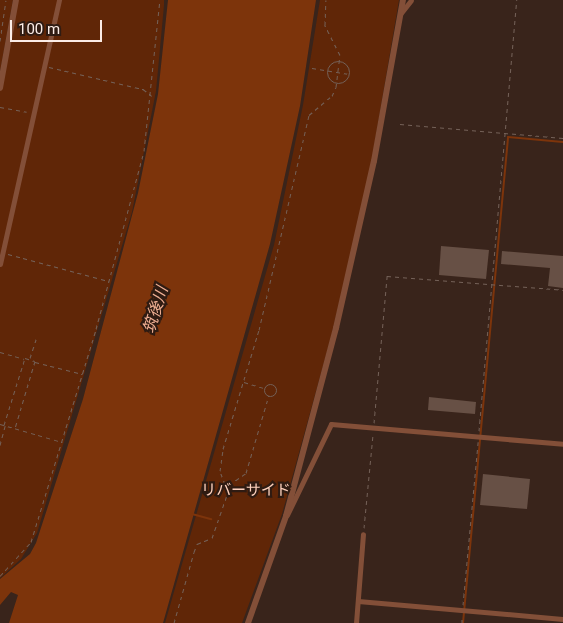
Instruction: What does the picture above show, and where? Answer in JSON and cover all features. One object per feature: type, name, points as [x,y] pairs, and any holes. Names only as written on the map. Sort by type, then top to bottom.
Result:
[{"type":"street","points":[[0,88],[16,0]]},
{"type":"street","points":[[0,264],[59,0]]},
{"type":"street","points":[[248,623],[286,516],[365,208],[403,0]]},
{"type":"street","points":[[401,13],[411,0]]},
{"type":"street","points":[[286,516],[293,507],[326,429],[331,424],[563,444]]},
{"type":"street","points":[[356,623],[363,534]]},
{"type":"street","points":[[358,601],[563,619]]},
{"type":"path","points":[[0,41],[6,0]]},
{"type":"path","points":[[0,576],[31,542],[83,375],[144,151],[152,96],[160,0]]},
{"type":"path","points":[[228,485],[220,471],[223,449],[244,381],[280,245],[309,115],[332,96],[337,82],[340,61],[325,25],[326,0]]},
{"type":"path","points":[[462,623],[517,0]]},
{"type":"path","points":[[328,70],[331,64],[340,61],[347,65],[349,74]]},
{"type":"path","points":[[45,62],[50,68],[143,89],[152,96]]},
{"type":"path","points":[[312,68],[349,74]]},
{"type":"path","points":[[328,70],[337,82]]},
{"type":"path","points":[[337,82],[349,74]]},
{"type":"path","points":[[0,107],[33,113]]},
{"type":"path","points":[[400,124],[563,138]]},
{"type":"path","points":[[3,253],[109,281]]},
{"type":"path","points":[[363,534],[387,276],[563,290]]},
{"type":"path","points":[[29,359],[36,339]]},
{"type":"path","points":[[0,352],[83,375]]},
{"type":"path","points":[[0,445],[24,359]]},
{"type":"path","points":[[15,428],[34,362]]},
{"type":"path","points":[[174,623],[197,544],[212,538],[228,485],[246,473],[269,396],[265,388],[244,381]]},
{"type":"path","points":[[265,388],[269,384],[275,386],[275,394],[269,396]]},
{"type":"path","points":[[0,424],[62,442]]},
{"type":"green space","points":[[0,0],[13,0],[0,72]]},
{"type":"green space","points":[[16,0],[164,0],[164,5],[156,91],[132,212],[37,533],[21,559],[0,578],[0,88]]},
{"type":"green space","name":"リバーサイド","points":[[320,0],[399,0],[369,176],[331,337],[282,514],[242,623],[165,623],[274,245],[303,105]]},
{"type":"water","name":"筑後川","points":[[168,0],[316,0],[300,106],[270,244],[163,623],[9,623],[18,595],[11,592],[0,605],[0,579],[30,554],[36,543],[83,399],[138,193],[158,94]]},
{"type":"building","points":[[441,246],[489,250],[486,279],[439,275]]},
{"type":"building","points":[[502,251],[563,256],[563,288],[548,286],[550,268],[501,264]]},
{"type":"building","points":[[429,397],[476,402],[475,414],[428,410]]},
{"type":"building","points":[[483,474],[530,479],[527,509],[480,505]]},
{"type":"waterway","points":[[463,623],[508,137],[563,142]]},
{"type":"waterway","points":[[192,514],[211,519]]}]
